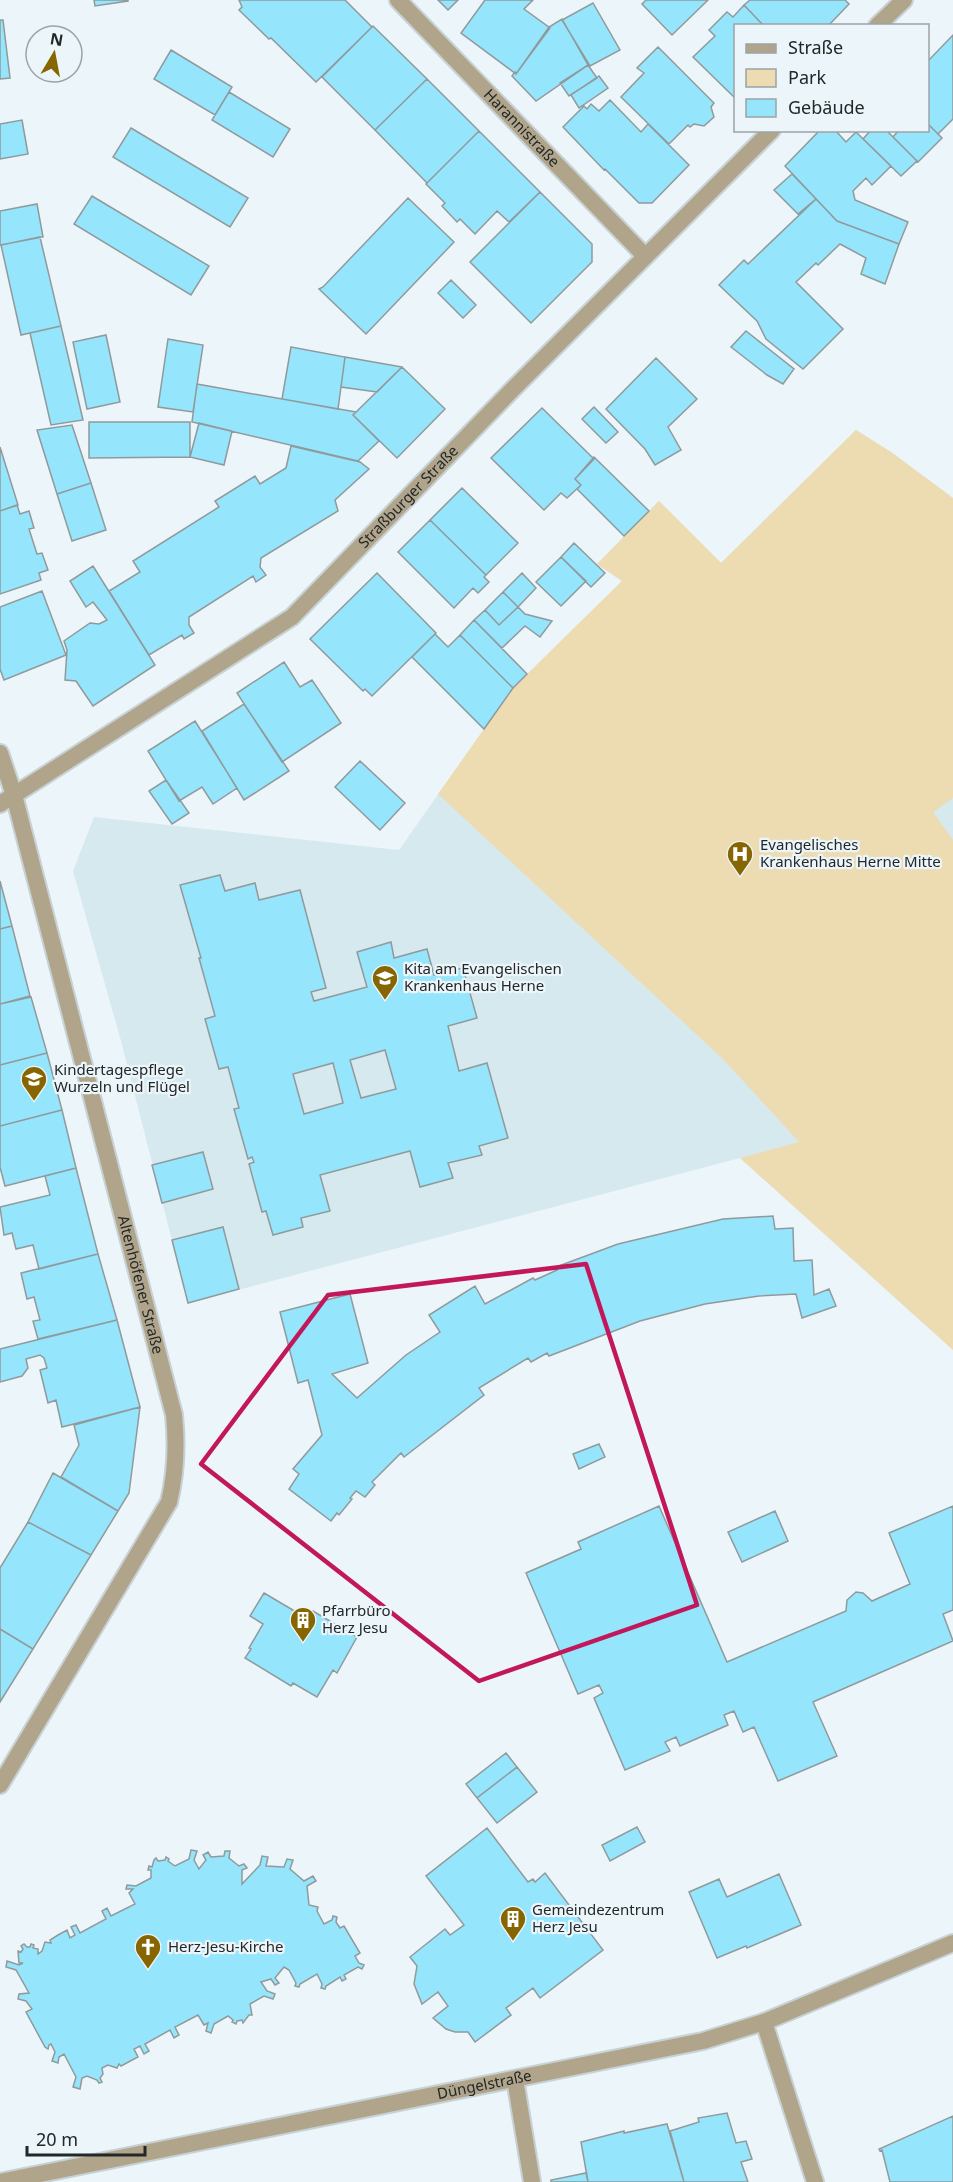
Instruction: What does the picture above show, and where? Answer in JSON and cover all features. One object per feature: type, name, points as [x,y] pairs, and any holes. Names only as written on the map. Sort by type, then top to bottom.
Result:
[{"type":"street","name":"Harannistraße","points":[[398,0],[645,256]]},
{"type":"street","points":[[879,24],[904,0]]},
{"type":"street","name":"Straßburger Straße","points":[[7,799],[292,617],[645,256],[770,132]]},
{"type":"street","name":"Altenhöfener Straße","points":[[0,753],[7,799],[174,1415],[177,1448],[175,1476],[169,1502],[0,1785]]},
{"type":"street","name":"Düngelstraße","points":[[0,2182],[703,2041],[764,2022],[953,1943]]},
{"type":"street","points":[[764,2022],[814,2182]]},
{"type":"street","points":[[515,2079],[532,2182]]},
{"type":"highlighted area","points":[[586,1264],[697,1605],[479,1681],[201,1464],[328,1295]]},
{"type":"shaded area","points":[[856,430],[891,452],[953,498],[953,1350],[740,1158],[188,1303],[121,1041],[73,871],[94,817],[399,850],[513,688],[622,581],[597,564],[659,501],[721,563]]},
{"type":"green space","name":"Evangelisches Krankenhaus Herne Mitte","points":[[856,430],[891,452],[953,498],[953,798],[933,812],[953,840],[953,1350],[740,1158],[799,1142],[724,1060],[438,794],[513,688],[622,581],[597,564],[659,501],[721,563]]},
{"type":"building","points":[[94,0],[128,0],[128,1],[95,6]]},
{"type":"building","points":[[239,0],[345,0],[372,27],[316,82],[239,10],[242,7]]},
{"type":"building","points":[[438,0],[458,0],[448,10]]},
{"type":"building","points":[[485,0],[533,0],[524,9],[550,28],[516,74],[461,33]]},
{"type":"building","points":[[646,0],[708,0],[672,35],[642,4]]},
{"type":"building","points":[[750,0],[845,0],[849,4],[830,24],[762,24],[744,5]]},
{"type":"building","points":[[593,3],[620,50],[590,66],[562,20]]},
{"type":"building","points":[[744,5],[762,24],[734,24],[734,97],[693,57],[715,36],[709,30],[727,12],[733,17]]},
{"type":"building","points":[[562,19],[588,65],[536,101],[512,76],[515,72],[516,74],[549,27]]},
{"type":"building","points":[[0,20],[3,20],[10,78],[0,79]]},
{"type":"building","points":[[373,26],[427,79],[375,130],[322,77]]},
{"type":"building","points":[[953,35],[953,119],[938,134],[929,125],[929,60]]},
{"type":"building","points":[[658,47],[714,103],[711,107],[714,117],[704,126],[694,124],[690,127],[688,125],[669,144],[621,97],[644,73],[637,68]]},
{"type":"building","points":[[171,50],[232,87],[215,115],[154,79]]},
{"type":"building","points":[[588,65],[597,78],[569,96],[560,83]]},
{"type":"building","points":[[599,76],[608,88],[579,108],[571,95]]},
{"type":"building","points":[[427,79],[479,131],[427,183],[375,130]]},
{"type":"building","points":[[229,92],[290,129],[273,157],[212,120]]},
{"type":"building","points":[[610,100],[641,132],[648,124],[689,165],[652,203],[639,203],[563,127],[584,106],[587,109],[591,104],[599,111]]},
{"type":"building","points":[[22,120],[28,154],[0,159],[0,124]]},
{"type":"building","points":[[929,125],[942,138],[918,162],[893,137],[897,132],[929,132]]},
{"type":"building","points":[[131,128],[248,198],[230,227],[113,157]]},
{"type":"building","points":[[479,131],[540,192],[509,222],[497,211],[475,234],[460,219],[457,222],[442,206],[445,203],[426,184]]},
{"type":"building","points":[[818,132],[837,132],[846,142],[856,132],[891,166],[872,185],[866,178],[853,191],[855,200],[908,222],[899,244],[837,221],[785,166]]},
{"type":"building","points":[[869,132],[888,132],[917,161],[901,176],[863,139]]},
{"type":"building","points":[[792,174],[816,199],[798,214],[774,190]]},
{"type":"building","points":[[540,192],[592,244],[592,262],[531,323],[470,262]]},
{"type":"building","points":[[92,196],[209,266],[191,295],[74,224]]},
{"type":"building","points":[[408,198],[454,242],[366,334],[319,289]]},
{"type":"building","points":[[816,199],[837,221],[899,244],[885,284],[861,274],[866,258],[840,244],[796,282],[843,329],[803,369],[766,339],[757,321],[719,285],[744,260],[748,264]]},
{"type":"building","points":[[37,204],[43,237],[0,245],[0,211]]},
{"type":"building","points":[[40,237],[61,326],[21,335],[1,245]]},
{"type":"building","points":[[451,280],[476,305],[463,318],[438,293]]},
{"type":"building","points":[[61,326],[83,420],[51,425],[30,333]]},
{"type":"building","points":[[746,331],[794,369],[783,384],[767,375],[731,347]]},
{"type":"building","points":[[106,335],[120,402],[87,409],[73,342]]},
{"type":"building","points":[[168,339],[203,345],[193,412],[158,407]]},
{"type":"building","points":[[291,347],[345,357],[338,409],[282,399]]},
{"type":"building","points":[[345,357],[402,367],[377,392],[341,387]]},
{"type":"building","points":[[656,358],[697,399],[668,427],[681,450],[655,465],[645,449],[606,409]]},
{"type":"building","points":[[402,367],[445,409],[397,458],[353,415]]},
{"type":"building","points":[[197,384],[356,412],[353,415],[379,441],[358,461],[192,422]]},
{"type":"building","points":[[594,407],[618,432],[606,443],[582,419]]},
{"type":"building","points":[[542,408],[594,459],[575,479],[581,485],[567,498],[561,493],[544,510],[491,458]]},
{"type":"building","points":[[89,422],[190,422],[190,457],[89,458]]},
{"type":"building","points":[[199,423],[232,431],[224,465],[190,457]]},
{"type":"building","points":[[72,425],[91,483],[57,494],[37,430]]},
{"type":"building","points":[[291,446],[360,462],[369,469],[335,500],[338,511],[261,558],[260,567],[266,575],[256,582],[253,576],[189,617],[189,625],[194,633],[184,639],[182,635],[149,655],[109,591],[140,572],[133,561],[219,507],[215,501],[255,476],[260,484],[286,468]]},
{"type":"building","points":[[0,447],[18,505],[0,511]]},
{"type":"building","points":[[594,457],[649,511],[624,536],[577,489],[581,485],[575,479]]},
{"type":"building","points":[[91,483],[106,530],[72,541],[57,494]]},
{"type":"building","points":[[462,488],[518,543],[486,575],[430,520]]},
{"type":"building","points":[[17,505],[20,514],[29,511],[34,528],[29,529],[37,554],[42,553],[48,570],[39,573],[41,580],[0,594],[0,511]]},
{"type":"building","points":[[430,520],[486,575],[484,577],[489,582],[478,593],[473,588],[454,608],[398,552]]},
{"type":"building","points":[[574,543],[605,573],[591,587],[561,557]]},
{"type":"building","points":[[561,557],[586,581],[561,606],[536,582]]},
{"type":"building","points":[[93,566],[155,665],[93,706],[76,681],[65,680],[67,650],[64,641],[90,623],[99,624],[107,620],[93,602],[86,607],[70,581]]},
{"type":"building","points":[[377,573],[436,633],[372,696],[365,689],[363,691],[310,639]]},
{"type":"building","points":[[522,573],[536,588],[518,607],[503,592]]},
{"type":"building","points":[[42,591],[66,655],[4,680],[0,669],[0,607]]},
{"type":"building","points":[[503,592],[518,607],[499,625],[485,610]]},
{"type":"building","points":[[518,607],[525,614],[552,621],[540,637],[525,626],[502,648],[474,620],[485,610],[499,625]]},
{"type":"building","points":[[474,620],[527,674],[513,688],[460,635]]},
{"type":"building","points":[[435,634],[448,647],[460,635],[513,688],[484,729],[412,657]]},
{"type":"building","points":[[284,662],[300,687],[312,680],[341,723],[282,762],[237,693]]},
{"type":"building","points":[[244,704],[289,771],[244,800],[202,731]]},
{"type":"building","points":[[195,721],[237,788],[213,804],[202,787],[179,801],[148,751]]},
{"type":"building","points":[[360,761],[405,803],[380,830],[335,787]]},
{"type":"building","points":[[166,780],[189,813],[172,824],[149,791]]},
{"type":"building","points":[[220,875],[225,891],[255,883],[259,900],[300,890],[326,988],[311,992],[314,1001],[367,987],[357,952],[391,942],[394,958],[427,949],[434,975],[463,968],[477,1018],[448,1026],[459,1071],[487,1063],[508,1138],[479,1146],[482,1155],[448,1163],[453,1178],[420,1187],[410,1151],[320,1175],[330,1211],[301,1218],[303,1227],[273,1235],[266,1211],[262,1212],[249,1164],[254,1162],[252,1157],[248,1159],[234,1109],[239,1108],[228,1067],[219,1069],[205,1019],[215,1016],[180,885]],"holes":[[[385,1050],[396,1089],[361,1098],[350,1060]],[[333,1063],[343,1103],[304,1114],[293,1074]]]},
{"type":"building","points":[[0,881],[12,926],[0,929]]},
{"type":"building","points":[[12,926],[30,996],[0,1004],[0,929]]},
{"type":"building","points":[[31,997],[47,1053],[0,1065],[0,1004]]},
{"type":"building","points":[[47,1053],[62,1110],[0,1126],[0,1065]]},
{"type":"building","points":[[62,1110],[76,1168],[5,1186],[0,1167],[0,1126]]},
{"type":"building","points":[[203,1152],[213,1189],[162,1203],[152,1165]]},
{"type":"building","points":[[76,1168],[98,1254],[39,1269],[33,1245],[16,1249],[12,1233],[4,1235],[0,1207],[50,1195],[45,1176]]},
{"type":"building","points":[[773,1216],[775,1229],[793,1228],[794,1261],[812,1260],[814,1295],[829,1289],[836,1306],[802,1318],[796,1294],[759,1296],[705,1304],[640,1321],[549,1356],[547,1353],[531,1362],[528,1358],[479,1388],[484,1395],[404,1457],[401,1453],[372,1482],[375,1485],[365,1497],[356,1491],[339,1515],[337,1513],[331,1521],[289,1489],[299,1474],[293,1469],[322,1435],[308,1380],[298,1383],[280,1312],[350,1294],[368,1363],[332,1374],[357,1398],[406,1355],[440,1332],[429,1315],[475,1286],[485,1304],[533,1278],[535,1280],[557,1270],[556,1267],[618,1244],[723,1219]]},
{"type":"building","points":[[223,1227],[239,1289],[188,1303],[172,1240]]},
{"type":"building","points":[[98,1254],[117,1320],[38,1339],[33,1321],[40,1320],[34,1297],[27,1299],[21,1273]]},
{"type":"building","points":[[117,1320],[140,1407],[62,1427],[56,1400],[48,1403],[40,1370],[47,1368],[44,1358],[40,1355],[26,1359],[28,1368],[22,1376],[0,1382],[0,1349]]},
{"type":"building","points":[[140,1407],[129,1493],[118,1511],[61,1477],[79,1445],[74,1425]]},
{"type":"building","points":[[599,1444],[605,1457],[579,1469],[573,1454]]},
{"type":"building","points":[[53,1473],[118,1511],[91,1555],[28,1522]]},
{"type":"building","points":[[659,1506],[727,1662],[846,1611],[847,1600],[856,1592],[863,1593],[872,1601],[910,1584],[889,1533],[953,1506],[953,1610],[943,1614],[953,1641],[813,1702],[837,1756],[778,1781],[754,1727],[743,1732],[734,1711],[724,1715],[728,1725],[680,1746],[676,1737],[665,1742],[670,1751],[625,1770],[594,1698],[603,1693],[599,1685],[578,1694],[526,1573],[581,1549],[578,1542]]},
{"type":"building","points":[[775,1511],[788,1541],[742,1562],[728,1532]]},
{"type":"building","points":[[28,1522],[91,1555],[33,1649],[0,1629],[0,1568]]},
{"type":"building","name":"Pfarrbüro Herz Jesu","points":[[264,1593],[308,1619],[313,1611],[357,1637],[337,1673],[333,1670],[317,1697],[293,1683],[291,1686],[245,1658],[263,1624],[250,1616]]},
{"type":"building","points":[[0,1629],[33,1649],[0,1702]]},
{"type":"building","points":[[506,1753],[517,1767],[477,1798],[466,1784]]},
{"type":"building","points":[[517,1767],[537,1792],[497,1823],[477,1798]]},
{"type":"building","points":[[637,1827],[645,1842],[610,1861],[602,1845]]},
{"type":"building","name":"Gemeindezentrum Herz Jesu","points":[[487,1828],[528,1882],[533,1879],[535,1882],[545,1873],[603,1950],[540,1998],[533,1988],[506,2008],[511,2015],[475,2042],[468,2032],[446,2029],[433,2018],[448,2006],[438,1992],[422,2004],[414,1984],[417,1966],[410,1957],[445,1929],[450,1935],[464,1925],[426,1876]]},
{"type":"building","name":"Herz-Jesu-Kirche","points":[[191,1850],[197,1851],[194,1860],[199,1869],[206,1860],[203,1855],[208,1852],[211,1857],[224,1856],[225,1851],[230,1851],[229,1858],[239,1866],[244,1864],[247,1868],[242,1870],[242,1884],[260,1865],[262,1856],[268,1857],[266,1866],[284,1867],[287,1859],[293,1860],[290,1869],[304,1881],[313,1876],[316,1881],[307,1886],[309,1905],[318,1907],[317,1911],[324,1924],[332,1920],[333,1916],[337,1917],[336,1922],[340,1928],[344,1926],[360,1953],[355,1956],[359,1963],[364,1965],[362,1969],[358,1967],[344,1975],[346,1979],[342,1981],[340,1977],[325,1989],[321,1988],[322,1984],[317,1974],[300,1984],[299,1987],[295,1986],[296,1983],[289,1970],[284,1967],[275,1978],[279,1983],[275,1985],[271,1979],[261,1982],[267,1991],[275,1994],[273,1999],[264,1996],[250,2004],[252,2015],[249,2015],[243,2023],[242,2020],[237,2021],[236,2024],[228,2016],[214,2024],[211,2033],[206,2031],[208,2023],[204,2025],[198,2015],[175,2027],[179,2035],[174,2038],[170,2030],[145,2044],[149,2051],[144,2054],[140,2046],[134,2049],[138,2057],[121,2066],[119,2064],[117,2068],[108,2065],[102,2068],[103,2074],[100,2078],[102,2082],[99,2083],[87,2076],[82,2078],[80,2089],[73,2087],[76,2077],[64,2054],[59,2057],[58,2063],[52,2061],[55,2052],[51,2044],[48,2049],[45,2047],[26,2012],[32,2009],[26,2001],[18,1999],[19,1994],[29,1993],[16,1970],[6,1967],[7,1961],[19,1965],[23,1963],[19,1963],[18,1951],[21,1952],[23,1949],[21,1946],[24,1944],[27,1947],[34,1945],[33,1948],[38,1949],[38,1954],[42,1951],[45,1942],[51,1943],[50,1940],[67,1930],[70,1938],[75,1935],[71,1927],[76,1925],[80,1933],[106,1919],[102,1911],[107,1908],[111,1916],[135,1904],[129,1893],[133,1889],[126,1889],[127,1885],[136,1886],[151,1878],[149,1866],[152,1867],[156,1858],[158,1861],[165,1860],[166,1857],[175,1866],[189,1859]]},
{"type":"building","points":[[779,1874],[801,1925],[717,1958],[689,1892],[719,1879],[727,1897]]},
{"type":"building","points":[[727,2113],[736,2143],[746,2141],[752,2159],[741,2162],[748,2182],[684,2182],[670,2131],[699,2122],[698,2118]]},
{"type":"building","points":[[953,2116],[953,2182],[890,2182],[882,2150],[879,2149]]},
{"type":"building","points":[[667,2124],[684,2182],[588,2182],[581,2142],[624,2131],[624,2133]]},
{"type":"building","points":[[586,2173],[588,2182],[551,2182],[551,2180]]},
{"type":"place","name":"Evangelisches Krankenhaus Herne Mitte","points":[[740,877]]},
{"type":"place","name":"Kita am Evangelischen Krankenhaus Herne","points":[[385,1001]]},
{"type":"place","name":"Kindertagespflege Wurzeln und Flügel","points":[[34,1102]]},
{"type":"place","name":"Pfarrbüro Herz Jesu","points":[[303,1643]]},
{"type":"place","name":"Gemeindezentrum Herz Jesu","points":[[513,1942]]},
{"type":"place","name":"Herz-Jesu-Kirche","points":[[148,1970]]}]
